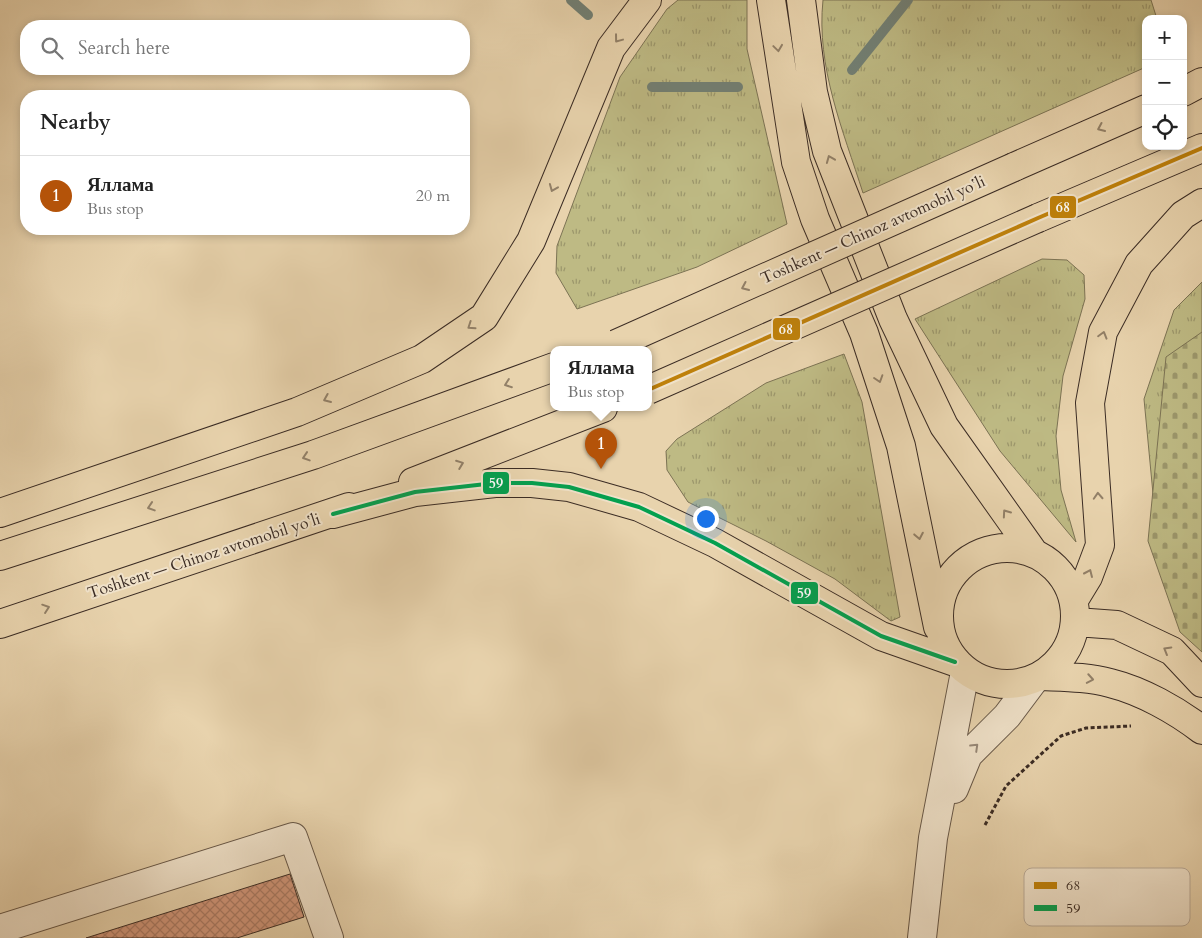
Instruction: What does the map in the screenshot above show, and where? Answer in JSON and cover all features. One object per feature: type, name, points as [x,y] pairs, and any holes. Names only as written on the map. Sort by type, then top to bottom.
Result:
[{"type":"highway","points":[[0,513],[297,412],[422,359],[484,317],[531,241],[611,48],[647,0]]},
{"type":"highway","points":[[771,0],[796,162],[816,219],[864,333],[901,446],[938,627],[960,667]]},
{"type":"highway","points":[[801,0],[813,92],[827,152],[893,319],[944,426],[1034,553]]},
{"type":"highway","points":[[1187,90],[1202,82]]},
{"type":"highway","name":"Toshkent — Chinoz avtomobil yoʻli","points":[[609,346],[1142,111]]},
{"type":"highway","points":[[652,388],[1202,148]]},
{"type":"highway","points":[[1038,678],[1066,653],[1075,611],[1100,545],[1090,402],[1103,332],[1138,264],[1183,215],[1202,203]]},
{"type":"highway","points":[[0,556],[313,455],[550,368]]},
{"type":"highway","name":"Toshkent — Chinoz avtomobil yoʻli","points":[[0,624],[333,514],[595,411]]},
{"type":"highway","points":[[333,514],[415,492],[495,483],[532,483],[569,487],[639,507],[714,543],[881,636],[960,667],[987,682],[1010,685],[1038,678],[1078,677],[1111,683],[1169,709],[1202,730]]},
{"type":"highway","points":[[938,627],[938,606],[945,586],[956,570],[973,556],[992,549],[1013,548],[1034,553],[1052,564],[1066,581],[1075,611]]},
{"type":"highway","points":[[1075,611],[1117,625],[1172,651],[1202,683]]},
{"type":"street","points":[[922,938],[933,838],[960,667]]},
{"type":"street","points":[[933,838],[968,755],[1007,716],[1038,678]]},
{"type":"street","points":[[0,929],[293,837],[328,938]]},
{"type":"path","points":[[985,825],[1006,786],[1061,736],[1086,728],[1133,726]]},
{"type":"green space","points":[[678,0],[747,0],[747,49],[787,224],[697,267],[577,309],[556,273],[557,246],[620,77],[667,9]]},
{"type":"green space","points":[[823,0],[1151,0],[1156,15],[1142,15],[1142,69],[863,193],[827,74],[823,50]]},
{"type":"green space","points":[[1042,259],[1067,260],[1084,275],[1085,299],[1063,376],[1056,436],[1061,490],[1076,542],[1000,451],[915,319]]},
{"type":"green space","points":[[1202,282],[1202,591],[1157,536],[1144,399],[1174,310]]},
{"type":"green space","points":[[1202,332],[1202,652],[1180,632],[1148,541],[1166,357]]},
{"type":"green space","points":[[844,354],[862,402],[900,617],[891,621],[835,579],[766,541],[688,502],[667,470],[666,451],[677,439],[766,383]]},
{"type":"building","points":[[290,874],[304,917],[237,938],[86,938]]},
{"type":"waterway","points":[[571,0],[588,15]]},
{"type":"waterway","points":[[852,70],[908,0]]},
{"type":"waterway","points":[[652,87],[738,87]]},
{"type":"transit line","name":"68","points":[[652,388],[1202,148]]},
{"type":"transit line","name":"59","points":[[333,514],[415,492],[495,483],[532,483],[569,487],[639,507],[715,543],[881,636],[955,662]]},
{"type":"place","name":"Яллама","points":[[601,469]]}]
